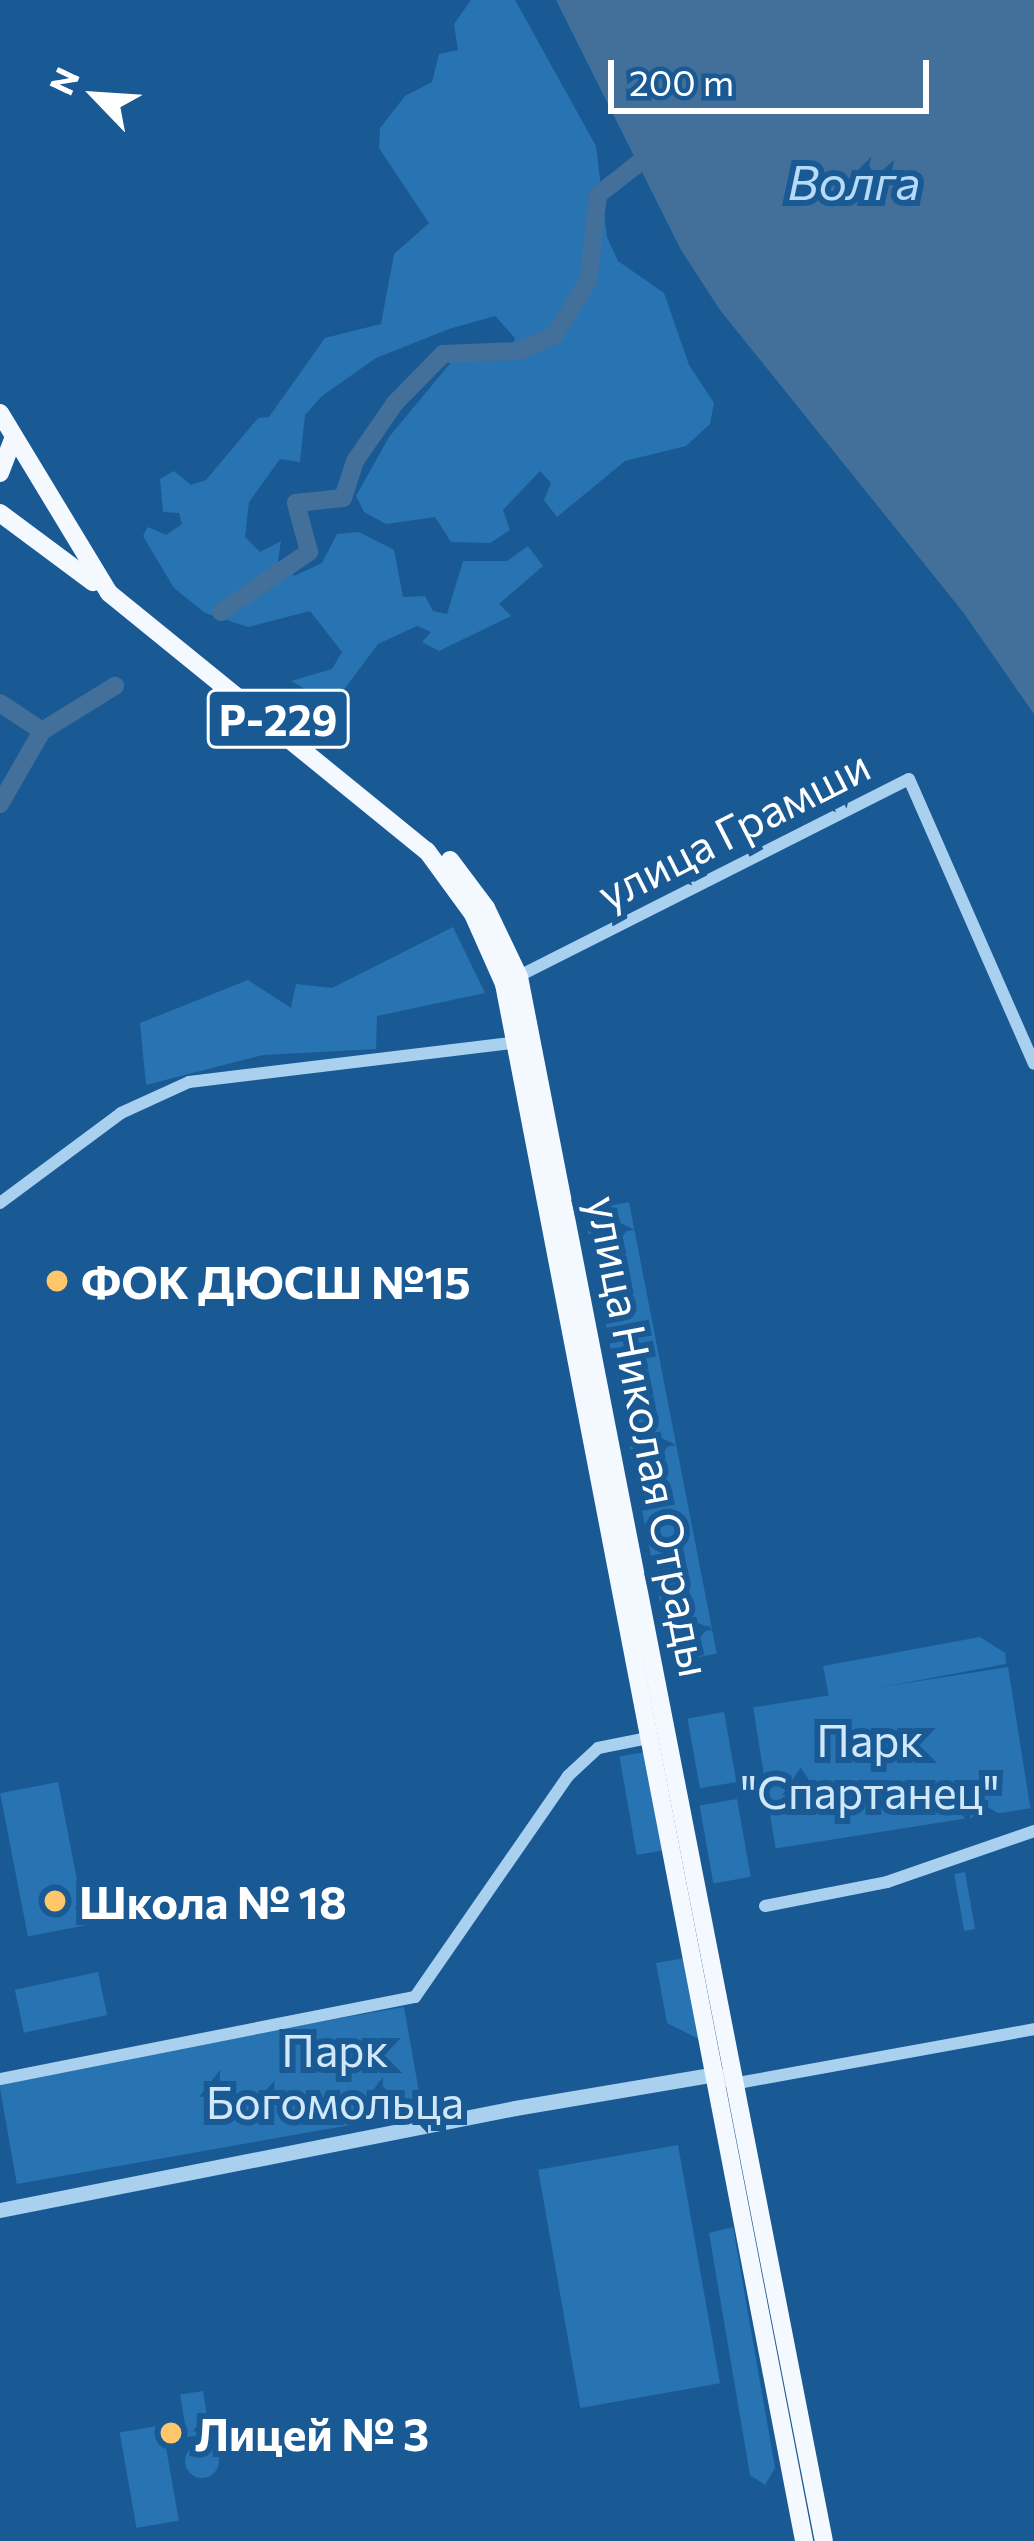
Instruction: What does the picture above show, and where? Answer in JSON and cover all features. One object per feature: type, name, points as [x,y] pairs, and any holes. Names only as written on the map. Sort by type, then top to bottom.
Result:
[{"type":"main road","name":"улица Николая Отрады","points":[[0,413],[109,593],[408,832],[465,902],[511,981],[648,1738],[804,2541]]},
{"type":"main road","points":[[0,472],[13,439]]},
{"type":"main road","points":[[0,513],[109,593]]},
{"type":"main road","name":"улица Николая Отрады","points":[[109,593],[443,852],[486,908],[511,981],[738,2083],[824,2541]]},
{"type":"street","name":"улица Грамши","points":[[511,981],[910,779],[1034,1064]]},
{"type":"street","points":[[0,1203],[94,1130],[189,1082],[520,1042]]},
{"type":"street","points":[[0,2079],[415,1997],[583,1759],[598,1748],[648,1738]]},
{"type":"street","points":[[765,1906],[886,1882],[1034,1831]]},
{"type":"street","points":[[0,2210],[716,2074],[738,2083],[1034,2029]]},
{"type":"green space","points":[[471,0],[515,0],[596,146],[607,237],[618,261],[664,293],[689,365],[714,403],[710,424],[686,446],[625,461],[557,517],[544,500],[551,483],[540,471],[503,510],[510,530],[490,543],[451,542],[435,517],[386,524],[364,512],[356,496],[389,437],[452,361],[508,359],[515,338],[495,316],[449,329],[376,358],[322,396],[305,415],[300,462],[280,459],[249,502],[245,537],[260,552],[281,541],[278,561],[294,576],[322,563],[337,534],[359,532],[394,550],[403,597],[425,596],[433,611],[447,614],[463,561],[507,561],[528,546],[543,566],[499,604],[511,616],[439,651],[422,642],[431,632],[417,626],[378,644],[340,695],[323,699],[291,681],[332,669],[342,652],[310,611],[248,627],[205,613],[174,588],[143,536],[148,527],[166,535],[182,524],[179,513],[163,512],[160,479],[174,471],[191,485],[206,480],[258,418],[269,417],[325,338],[381,324],[394,254],[429,223],[379,148],[380,128],[405,96],[432,82],[439,54],[458,50],[454,24]]},
{"type":"green space","points":[[453,927],[485,993],[377,1016],[376,1049],[263,1055],[146,1085],[140,1023],[248,980],[291,1008],[296,984],[332,988]]},
{"type":"green space","points":[[629,1202],[717,1654],[672,1662],[584,1211]]},
{"type":"green space","points":[[980,1637],[1005,1653],[1006,1664],[829,1697],[823,1666]]},
{"type":"green space","name":"Парк \"Спартанец\"","points":[[1008,1667],[1030,1808],[776,1849],[753,1707]]},
{"type":"green space","points":[[724,1712],[736,1782],[700,1788],[688,1718]]},
{"type":"green space","points":[[645,1752],[662,1850],[637,1855],[619,1757]]},
{"type":"green space","points":[[58,1782],[86,1925],[28,1937],[0,1793]]},
{"type":"green space","points":[[737,1799],[751,1877],[713,1883],[700,1806]]},
{"type":"green space","points":[[965,1872],[975,1929],[964,1931],[954,1874]]},
{"type":"green space","points":[[685,1958],[701,2040],[667,2023],[656,1963]]},
{"type":"green space","points":[[98,1972],[107,2015],[24,2033],[15,1990]]},
{"type":"green space","name":"Парк Богомольца","points":[[404,2007],[423,2112],[17,2184],[0,2078]]},
{"type":"green space","points":[[678,2145],[720,2383],[580,2408],[538,2170]]},
{"type":"green space","points":[[733,2227],[775,2468],[765,2485],[750,2475],[709,2233]]},
{"type":"green space","points":[[203,2391],[210,2433],[187,2437],[180,2395]]},
{"type":"green space","points":[[162,2425],[179,2521],[136,2528],[120,2432]]},
{"type":"green space","points":[[202,2444],[214,2449],[219,2461],[214,2473],[202,2478],[190,2473],[185,2461],[190,2449]]},
{"type":"water","name":"Волга","points":[[556,0],[1034,0],[1034,714],[963,612],[720,310],[681,250]]},
{"type":"waterway","points":[[221,612],[309,552],[296,503],[343,498],[355,461],[395,403],[443,354],[519,351],[555,335],[588,281],[598,195],[658,148]]},
{"type":"waterway","points":[[0,804],[42,731],[115,686]]},
{"type":"waterway","points":[[0,703],[42,731]]},
{"type":"place","name":"ФОК ДЮСШ №15","points":[[57,1281]]},
{"type":"place","name":"Школа № 18","points":[[55,1901]]},
{"type":"place","name":"Лицей № 3","points":[[171,2433]]}]
